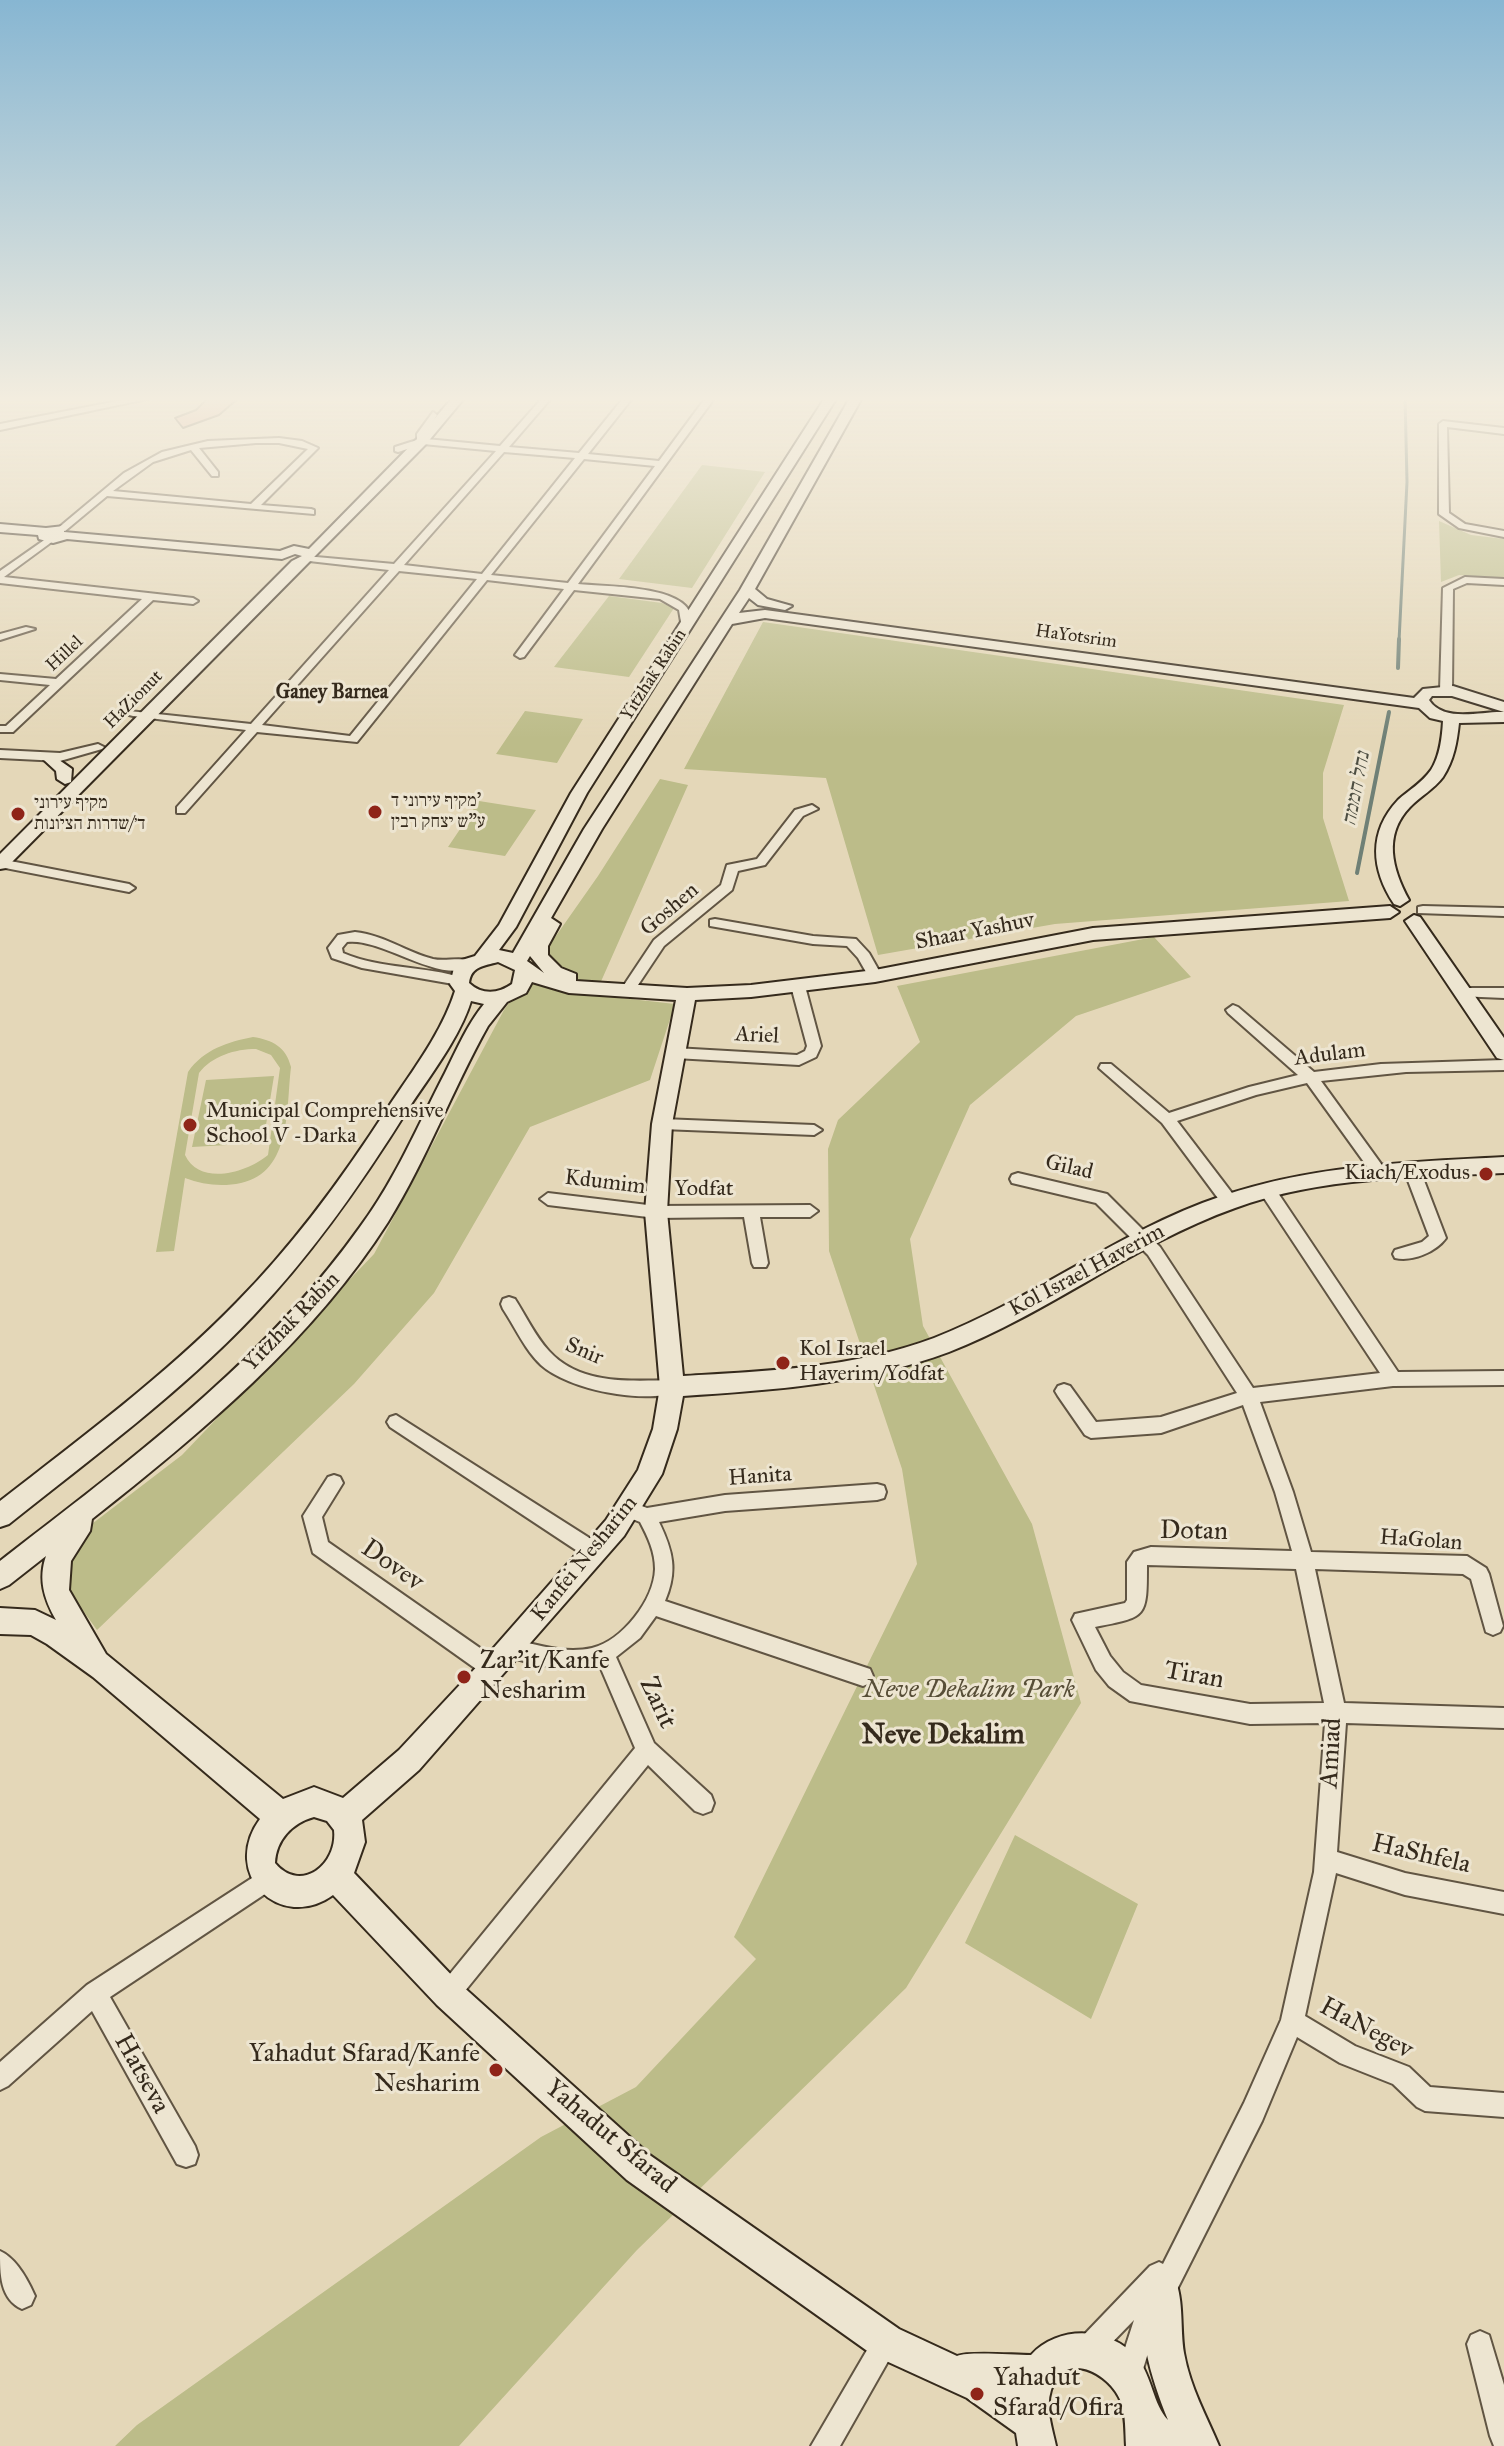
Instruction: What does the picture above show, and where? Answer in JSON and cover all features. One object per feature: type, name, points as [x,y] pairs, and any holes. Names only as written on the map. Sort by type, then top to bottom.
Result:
[{"type":"street","points":[[64,532],[88,510]]},
{"type":"street","points":[[293,510],[311,512]]},
{"type":"street","name":"HaZionut","points":[[0,863],[106,748],[340,510]]},
{"type":"street","name":"HaZionut","points":[[296,557],[347,510]]},
{"type":"street","points":[[181,810],[351,623],[445,510]]},
{"type":"street","points":[[141,714],[353,740],[536,510]]},
{"type":"street","points":[[520,655],[628,510]]},
{"type":"street","name":"Yitzhak Rabin","points":[[0,1516],[186,1364],[245,1309],[297,1252],[387,1131],[458,1012],[469,973],[507,927],[579,793],[760,510]]},
{"type":"street","name":"Yitzhak Rabin","points":[[0,1577],[108,1491],[259,1360],[338,1276],[394,1192],[474,1035],[504,996],[521,986],[525,974],[520,965],[567,873],[747,590],[792,510]]},
{"type":"street","points":[[1444,510],[1444,514],[1462,526],[1504,534]]},
{"type":"street","points":[[0,528],[48,536],[64,532],[574,585],[674,600],[684,608],[686,626]]},
{"type":"street","points":[[0,578],[48,536]]},
{"type":"street","points":[[0,578],[193,601]]},
{"type":"street","points":[[1446,690],[1448,588],[1465,580],[1504,582]]},
{"type":"street","name":"HaYotsrim","points":[[747,590],[763,602],[880,625]]},
{"type":"street","name":"Hillel","points":[[0,729],[9,730],[151,596]]},
{"type":"street","name":"HaYotsrim","points":[[727,621],[758,613],[880,625],[1423,699]]},
{"type":"street","points":[[0,637],[30,629]]},
{"type":"street","points":[[0,677],[60,683]]},
{"type":"street","points":[[1446,690],[1423,699],[1430,711],[1451,719],[1474,707],[1504,707]]},
{"type":"street","points":[[1446,690],[1474,707],[1504,717]]},
{"type":"street","points":[[1451,719],[1447,752],[1439,770],[1391,819],[1384,834],[1381,849],[1383,865],[1399,918],[1504,912]]},
{"type":"street","name":"HaZionut","points":[[0,845],[85,760],[106,748]]},
{"type":"street","points":[[34,757],[73,756],[106,748]]},
{"type":"street","points":[[0,754],[85,760]]},
{"type":"street","points":[[52,760],[64,769],[65,779]]},
{"type":"street","name":"Goshen","points":[[627,991],[659,943],[727,887],[732,868],[761,862],[799,813],[812,809]]},
{"type":"street","points":[[0,863],[129,888]]},
{"type":"street","points":[[567,873],[562,901],[539,946],[539,957],[547,967],[561,975],[605,989]]},
{"type":"street","name":"Shaar Yashuv","points":[[569,987],[540,979],[505,957],[469,973],[476,997],[569,987],[687,994],[798,986],[875,976],[1093,934],[1395,906]]},
{"type":"street","points":[[1418,915],[1463,993],[1504,1053]]},
{"type":"street","name":"Goshen","points":[[715,923],[813,940],[851,942],[864,956],[875,976]]},
{"type":"street","points":[[359,936],[469,973],[422,971],[363,963],[337,955],[336,944],[343,938],[359,936]]},
{"type":"street","points":[[363,963],[388,945]]},
{"type":"street","name":"Ariel","points":[[675,1053],[799,1060],[811,1054],[814,1046],[798,986]]},
{"type":"street","points":[[1463,993],[1504,993]]},
{"type":"street","name":"Kanfei Nesharim","points":[[344,1816],[409,1760],[595,1552],[638,1512],[661,1440],[672,1387],[656,1212],[662,1124],[687,994]]},
{"type":"street","points":[[1233,1010],[1310,1077],[1379,1172]]},
{"type":"street","name":"Adulam","points":[[1167,1119],[1240,1094],[1310,1077],[1504,1065]]},
{"type":"street","points":[[1106,1068],[1167,1119],[1229,1201]]},
{"type":"street","points":[[662,1124],[814,1130]]},
{"type":"street","name":"Kol Israel Haverim","points":[[672,1387],[770,1380],[901,1359],[995,1320],[1139,1239],[1229,1201],[1320,1179],[1379,1172],[1504,1165]]},
{"type":"street","points":[[1401,1254],[1427,1247],[1438,1238],[1412,1170]]},
{"type":"street","name":"Gilad","points":[[1018,1179],[1101,1198],[1139,1239]]},
{"type":"street","points":[[1268,1191],[1393,1379]]},
{"type":"street","name":"Kdumim","points":[[548,1199],[656,1212]]},
{"type":"street","name":"Yodfat","points":[[656,1212],[810,1211]]},
{"type":"street","name":"Yodfat","points":[[751,1212],[760,1263]]},
{"type":"street","name":"Amiad","points":[[1129,2376],[1141,2333],[1253,2112],[1292,2021],[1325,1859],[1336,1713],[1304,1561],[1284,1492],[1249,1396],[1154,1251],[1139,1239]]},
{"type":"street","name":"Snir","points":[[509,1304],[547,1361],[581,1380],[625,1389],[672,1387]]},
{"type":"street","points":[[1064,1391],[1091,1430],[1161,1425],[1249,1396],[1393,1379],[1504,1378]]},
{"type":"street","points":[[396,1422],[595,1552]]},
{"type":"street","points":[[0,1494],[67,1462]]},
{"type":"street","name":"Dovev","points":[[334,1483],[312,1516],[320,1547],[493,1669]]},
{"type":"street","points":[[103,1668],[55,1597],[54,1568],[75,1530],[108,1491]]},
{"type":"street","name":"Hanita","points":[[638,1512],[877,1492]]},
{"type":"street","points":[[512,1648],[559,1659],[604,1654],[625,1638],[652,1606],[664,1576],[662,1548],[638,1512]]},
{"type":"street","name":"Dotan","points":[[1082,1620],[1130,1611],[1137,1603],[1135,1570],[1141,1558],[1304,1561]]},
{"type":"street","name":"HaGolan","points":[[1304,1561],[1467,1565],[1479,1574],[1493,1626]]},
{"type":"street","points":[[652,1606],[863,1676]]},
{"type":"street","name":"Tiran","points":[[1082,1620],[1103,1663],[1116,1679],[1137,1694],[1250,1714],[1504,1718]]},
{"type":"street","points":[[0,1621],[35,1623],[103,1668],[280,1816]]},
{"type":"street","name":"Zarit","points":[[604,1654],[647,1750],[703,1803]]},
{"type":"street","points":[[448,1994],[647,1750]]},
{"type":"street","points":[[314,1802],[326,1804],[344,1816],[349,1824],[351,1845],[348,1856],[335,1875],[313,1890],[300,1892],[287,1891],[269,1878],[263,1867],[264,1840],[280,1816],[290,1808],[314,1802]]},
{"type":"street","name":"HaShfela","points":[[1325,1859],[1405,1884],[1504,1903]]},
{"type":"street","name":"Yahadut Sfarad","points":[[335,1875],[448,1994],[639,2168],[901,2350],[981,2384],[1013,2405],[1033,2434]]},
{"type":"street","points":[[0,2078],[95,1993],[269,1878]]},
{"type":"street","name":"Hatseva","points":[[95,1993],[186,2155]]},
{"type":"street","name":"HaNegev","points":[[1292,2021],[1348,2055],[1401,2075],[1425,2099],[1504,2105]]},
{"type":"street","name":"Amiad","points":[[1089,2348],[1121,2318],[1188,2240]]},
{"type":"street","points":[[0,2264],[22,2296]]},
{"type":"street","points":[[1162,2292],[1163,2342],[1170,2377],[1200,2446]]},
{"type":"street","points":[[1480,2344],[1504,2436]]},
{"type":"street","points":[[1033,2434],[1031,2391],[1038,2373],[1050,2358],[1065,2350],[1089,2348],[1116,2363],[1129,2376],[1141,2400],[1153,2439]]},
{"type":"street","points":[[825,2446],[901,2350]]},
{"type":"street","name":"Yahadut Sfarad","points":[[901,2350],[964,2371],[1038,2373]]},
{"type":"green space","points":[[669,510],[741,510],[692,588],[619,579]]},
{"type":"green space","points":[[1439,521],[1471,535],[1504,539],[1504,578],[1459,575],[1441,582]]},
{"type":"green space","points":[[609,596],[662,603],[674,608],[629,677],[554,667]]},
{"type":"green space","points":[[763,622],[1344,705],[1323,773],[1323,818],[1349,901],[1055,924],[878,955],[826,778],[684,769]]},
{"type":"green space","points":[[525,711],[583,719],[557,763],[496,754]]},
{"type":"green space","points":[[660,779],[688,785],[595,995],[675,1004],[650,1080],[530,1127],[434,1293],[354,1384],[97,1630],[63,1583],[84,1530],[182,1455],[374,1254],[504,1010],[598,876]]},
{"type":"green space","points":[[479,801],[536,810],[505,856],[448,847]]},
{"type":"green space","name":"Neve Dekalim Park","points":[[1154,937],[1191,977],[1076,1016],[970,1105],[910,1239],[923,1326],[1032,1524],[1081,1703],[906,1988],[637,2250],[459,2446],[115,2446],[137,2425],[541,2137],[636,2087],[756,1959],[734,1937],[917,1564],[902,1469],[829,1251],[828,1149],[838,1120],[920,1042],[897,986]]},
{"type":"green space","points":[[253,1037],[267,1040],[282,1050],[291,1067],[286,1119],[278,1152],[270,1166],[258,1177],[241,1183],[213,1185],[185,1178],[174,1251],[156,1252],[188,1072],[209,1052]],"holes":[[[256,1049],[271,1055],[280,1068],[268,1155],[237,1171],[213,1174],[201,1171],[185,1155],[199,1073],[210,1062],[232,1052]]]},
{"type":"green space","points":[[274,1076],[263,1143],[192,1147],[206,1080]]},
{"type":"green space","points":[[1015,1835],[1138,1904],[1091,2019],[965,1943]]},
{"type":"waterway","name":"נחל חממה","points":[[1399,641],[1406,510]]},
{"type":"waterway","name":"נחל חממה","points":[[1398,668],[1399,639]]},
{"type":"waterway","name":"נחל חממה","points":[[1357,873],[1389,712]]},
{"type":"place","name":"מקיף עירוני ד' ע\"ש יצחק רבין","points":[[375,812]]},
{"type":"place","name":"מקיף עירוני ד׳/שדרות הציונות","points":[[18,814]]},
{"type":"place","name":"Municipal Comprehensive School V -Darka","points":[[190,1125]]},
{"type":"place","name":"Kiach/Exodus","points":[[1486,1174]]},
{"type":"place","name":"Kol Israel Haverim/Yodfat","points":[[783,1363]]},
{"type":"place","name":"Zar'it/Kanfe Nesharim","points":[[464,1677]]},
{"type":"place","name":"Yahadut Sfarad/Kanfe Nesharim","points":[[496,2070]]},
{"type":"place","name":"Yahadut Sfarad/Ofira","points":[[977,2394]]},
{"type":"district","name":"Ganey Barnea","points":[[332,693]]},
{"type":"district","name":"Neve Dekalim","points":[[943,1736]]}]
